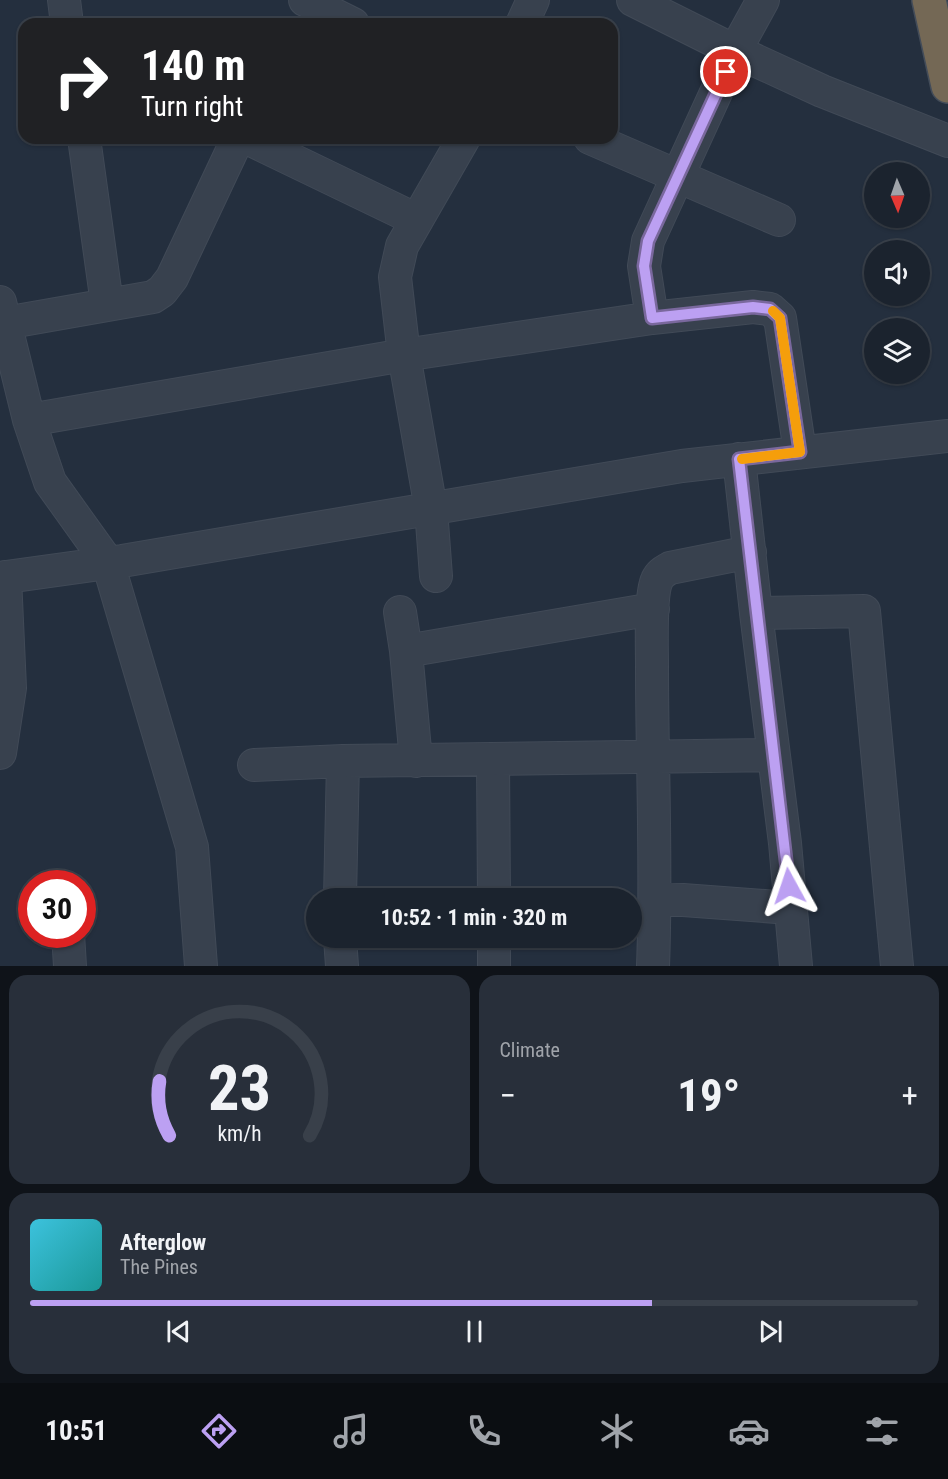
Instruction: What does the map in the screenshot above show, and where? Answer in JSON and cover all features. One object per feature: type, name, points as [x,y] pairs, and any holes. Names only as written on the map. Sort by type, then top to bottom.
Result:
[{"type":"highway","points":[[929,0],[948,86]]},
{"type":"street","points":[[64,0],[66,18]]},
{"type":"street","points":[[295,18],[304,0],[341,18]]},
{"type":"street","points":[[525,18],[533,0]]},
{"type":"street","points":[[633,0],[822,91],[948,141]]},
{"type":"street","points":[[652,318],[644,266],[648,241],[735,51],[763,0]]},
{"type":"street","points":[[85,144],[108,304]]},
{"type":"street","points":[[201,966],[192,847],[108,563],[50,482],[29,420],[2,312],[108,304],[153,297],[162,291],[172,278],[235,144]]},
{"type":"street","points":[[259,144],[417,220]]},
{"type":"street","points":[[436,576],[431,509],[404,356],[395,277],[402,246],[461,144]]},
{"type":"street","points":[[603,144],[778,220]]},
{"type":"street","points":[[29,420],[404,356],[652,318],[753,307],[770,309],[780,318],[800,452]]},
{"type":"street","points":[[0,753],[10,688],[5,671],[2,577],[108,563],[682,465],[948,436]]},
{"type":"street","points":[[739,459],[785,843],[796,966]]},
{"type":"street","points":[[653,966],[656,898],[652,756],[653,609],[656,581],[661,573],[670,568],[750,552]]},
{"type":"street","points":[[406,651],[653,609]]},
{"type":"street","points":[[756,613],[864,611],[897,966]]},
{"type":"street","points":[[400,612],[406,651],[416,761]]},
{"type":"street","points":[[254,765],[343,761],[773,755]]},
{"type":"street","points":[[494,760],[494,888]]},
{"type":"street","points":[[340,888],[343,761]]},
{"type":"street","points":[[656,898],[791,908]]},
{"type":"street","points":[[69,948],[70,966]]},
{"type":"street","points":[[341,948],[342,966]]},
{"type":"street","points":[[494,948],[494,966]]},
{"type":"slow traffic","points":[[742,459],[800,452],[780,318],[773,311]]},
{"type":"route","points":[[726,72],[648,241],[644,266],[652,318],[753,307],[770,309],[780,318],[800,452],[739,459],[789,886]]}]
